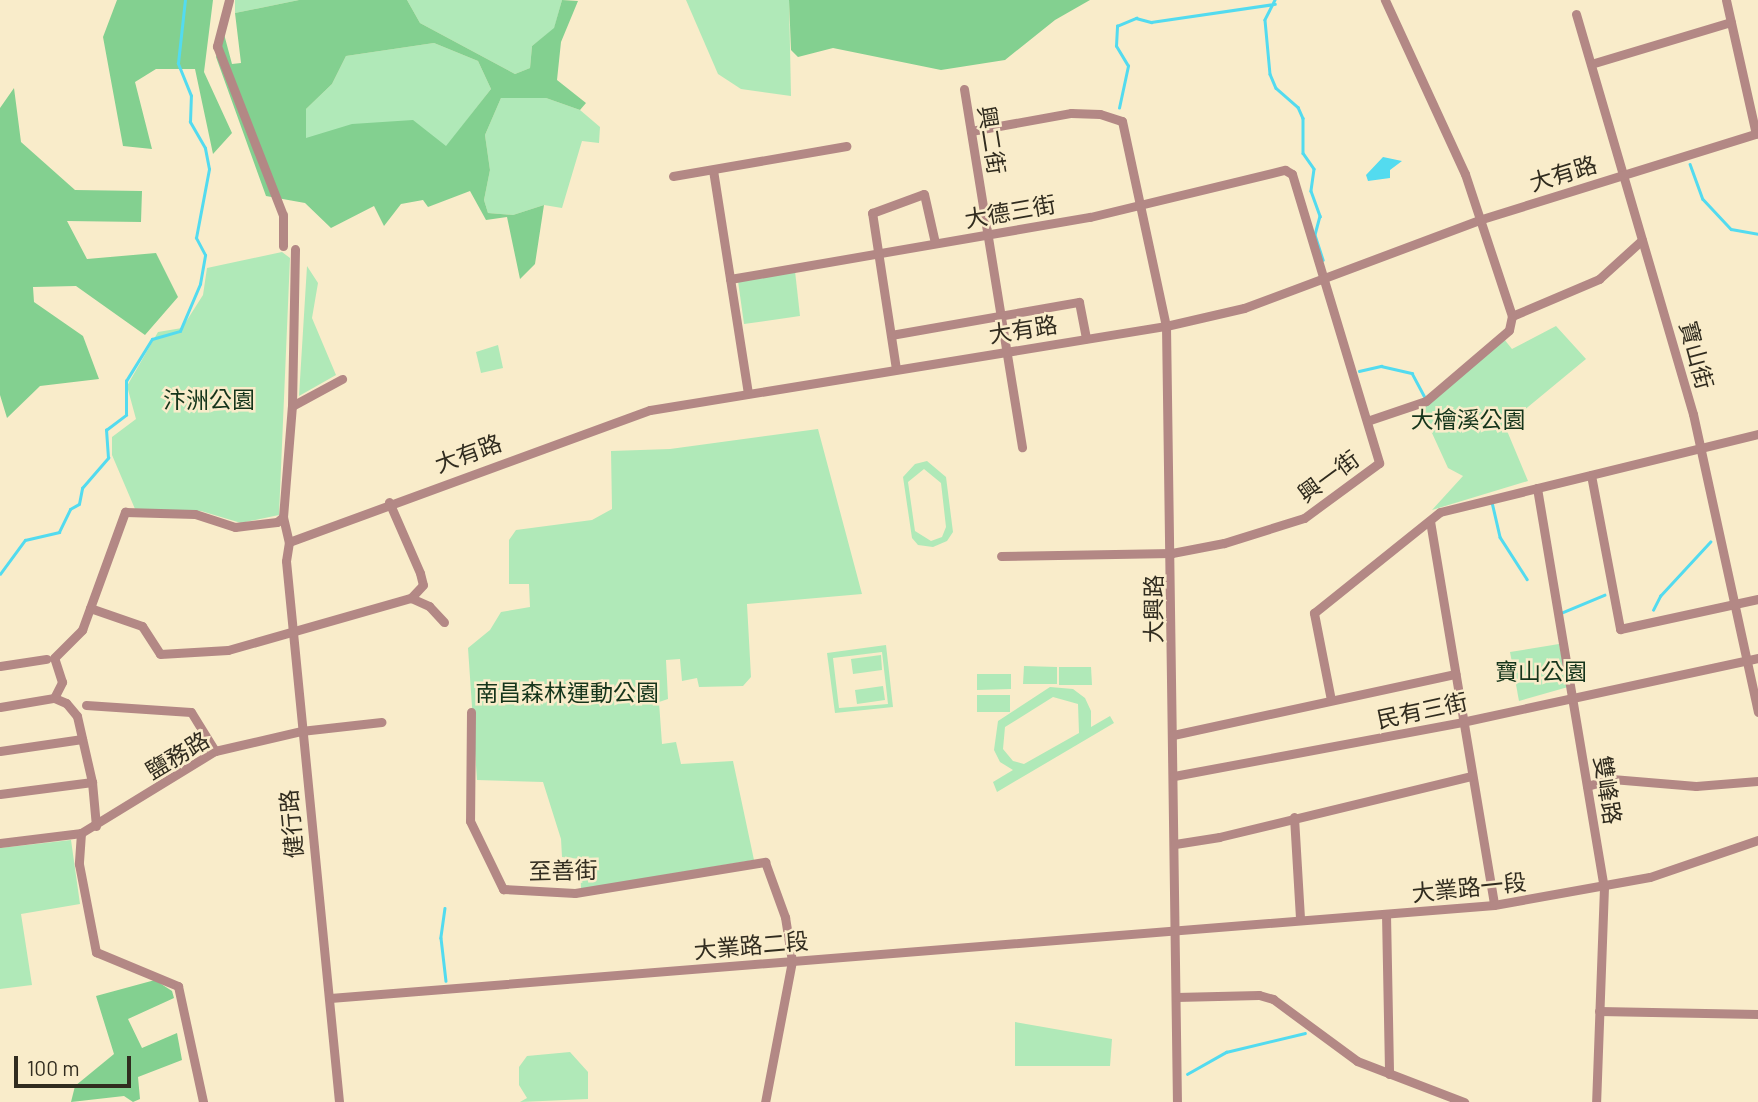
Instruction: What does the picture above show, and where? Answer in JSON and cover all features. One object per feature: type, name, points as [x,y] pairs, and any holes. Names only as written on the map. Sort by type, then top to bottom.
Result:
[{"type":"street","points":[[229,0],[217,46],[283,215],[283,246]]},
{"type":"street","points":[[1367,421],[1426,401],[1509,330],[1512,316],[1482,219],[1385,0]]},
{"type":"street","points":[[1726,0],[1757,134]]},
{"type":"street","name":"寶山街","points":[[1576,14],[1625,174],[1702,449],[1758,712]]},
{"type":"street","points":[[1591,64],[1731,22]]},
{"type":"street","name":"興二街","points":[[964,89],[1022,447]]},
{"type":"street","name":"大興路","points":[[971,131],[1071,113],[1100,114],[1122,121],[1166,326],[1172,553],[1177,1102]]},
{"type":"street","name":"大有路","points":[[289,542],[389,502],[650,410],[1005,350],[1166,326],[1244,307],[1482,219],[1757,134]]},
{"type":"street","points":[[673,176],[846,146]]},
{"type":"street","points":[[713,170],[748,393]]},
{"type":"street","name":"大德三街","points":[[730,279],[1139,208],[1285,170],[1292,174]]},
{"type":"street","name":"興一街","points":[[1000,556],[1172,553],[1243,538],[1304,518],[1379,463],[1325,275],[1292,174]]},
{"type":"street","points":[[896,369],[872,214],[923,194],[935,243]]},
{"type":"street","points":[[1512,316],[1556,301],[1599,279],[1642,240]]},
{"type":"street","name":"健行路","points":[[295,249],[292,406],[283,517],[289,542],[286,561],[339,1102]]},
{"type":"street","points":[[891,335],[1079,302],[1086,338]]},
{"type":"street","points":[[292,406],[342,379]]},
{"type":"street","points":[[1331,699],[1314,613],[1440,512],[1758,434]]},
{"type":"street","points":[[1591,475],[1620,629],[1758,599]]},
{"type":"street","name":"雙峰路","points":[[1537,488],[1604,887],[1596,1102]]},
{"type":"street","points":[[90,608],[142,626],[160,654],[228,649],[411,598],[423,585],[389,502]]},
{"type":"street","points":[[54,698],[62,682],[54,658],[78,637],[125,512],[195,514],[247,528],[283,517]]},
{"type":"street","points":[[1430,521],[1494,905]]},
{"type":"street","points":[[411,598],[429,606],[444,622]]},
{"type":"street","name":"民有三街","points":[[1174,776],[1462,722],[1758,658]]},
{"type":"street","points":[[0,666],[46,659]]},
{"type":"street","points":[[1174,735],[1455,674]]},
{"type":"street","points":[[0,707],[54,698],[70,707],[82,739],[92,782],[96,826]]},
{"type":"street","points":[[86,705],[191,712],[215,751]]},
{"type":"street","name":"至善街","points":[[471,712],[470,821],[503,889],[575,893],[765,862],[785,917],[792,961]]},
{"type":"street","name":"鹽務路","points":[[0,842],[81,834],[215,751],[302,731],[382,722]]},
{"type":"street","points":[[0,751],[82,739]]},
{"type":"street","points":[[1174,844],[1219,837],[1471,776]]},
{"type":"street","points":[[1587,786],[1612,779],[1696,786],[1758,781]]},
{"type":"street","points":[[0,794],[92,782]]},
{"type":"street","points":[[1294,817],[1300,919]]},
{"type":"street","points":[[81,834],[79,864],[96,951],[127,968],[157,975],[178,986],[203,1102]]},
{"type":"street","name":"大業路一段","points":[[1175,929],[1494,905],[1650,877],[1758,840]]},
{"type":"street","points":[[1386,914],[1389,1074]]},
{"type":"street","name":"大業路二段","points":[[330,998],[1175,929]]},
{"type":"street","points":[[765,1102],[792,961]]},
{"type":"street","points":[[1176,997],[1259,995],[1273,999],[1357,1061],[1464,1102]]},
{"type":"street","points":[[1599,1011],[1755,1014]]},
{"type":"green space","points":[[117,0],[213,0],[204,72],[232,133],[213,154],[195,69],[156,69],[135,82],[152,149],[123,146],[103,37]]},
{"type":"green space","points":[[235,0],[299,0],[235,13]]},
{"type":"green space","points":[[299,0],[407,0],[420,23],[515,74],[530,68],[532,46],[554,28],[562,0],[578,1],[561,42],[557,80],[586,103],[580,110],[546,98],[501,98],[485,135],[490,170],[484,200],[488,213],[513,215],[544,205],[535,264],[520,279],[507,217],[486,220],[470,191],[428,207],[423,200],[401,204],[384,226],[374,206],[331,228],[305,203],[266,196],[216,57],[224,34],[232,64],[241,63],[235,13]],"holes":[[[434,43],[478,61],[491,89],[446,146],[413,120],[352,124],[306,138],[306,109],[332,84],[346,56]]]},
{"type":"green space","points":[[407,0],[562,0],[554,29],[532,46],[530,68],[515,74],[420,23]]},
{"type":"green space","points":[[686,0],[789,0],[791,96],[741,89],[718,74]]},
{"type":"green space","points":[[789,0],[1090,0],[1055,20],[1005,60],[941,70],[833,48],[798,57],[791,50]]},
{"type":"green space","points":[[434,43],[478,61],[491,89],[446,147],[306,139],[306,109],[332,84],[346,56]]},
{"type":"green space","points":[[14,88],[21,142],[75,190],[142,191],[141,222],[67,221],[87,259],[156,253],[178,297],[145,335],[76,286],[33,287],[34,302],[83,336],[99,379],[40,386],[7,418],[0,395],[0,108]]},
{"type":"green space","points":[[501,98],[546,98],[580,110],[600,127],[599,143],[582,141],[562,208],[544,205],[513,215],[488,213],[484,200],[490,170],[485,135]]},
{"type":"green space","name":"汴洲公園","points":[[282,252],[290,258],[279,515],[241,523],[201,511],[135,509],[112,455],[112,437],[136,419],[127,386],[158,332],[182,328],[203,295],[207,268]]},
{"type":"green space","points":[[307,266],[318,283],[312,318],[336,375],[299,396]]},
{"type":"green space","points":[[795,271],[800,316],[744,324],[738,281]]},
{"type":"green space","name":"大檜溪公園","points":[[1556,326],[1586,359],[1505,426],[1528,481],[1432,510],[1463,476],[1448,468],[1421,409],[1504,339],[1512,349]]},
{"type":"green space","points":[[498,345],[503,368],[481,373],[476,352]]},
{"type":"green space","name":"南昌森林運動公園","points":[[818,429],[862,594],[747,604],[751,677],[743,686],[699,687],[697,678],[682,681],[680,659],[666,660],[668,699],[659,702],[662,744],[676,742],[681,764],[733,761],[754,860],[581,889],[580,859],[562,857],[561,839],[543,782],[477,780],[468,648],[490,630],[501,612],[530,607],[529,584],[509,584],[509,540],[516,530],[592,520],[612,509],[611,451],[670,449]]},
{"type":"green space","points":[[927,461],[946,477],[953,532],[947,541],[933,547],[918,545],[912,538],[903,477],[915,464]],"holes":[[[924,469],[941,483],[946,527],[942,537],[931,541],[915,531],[908,482]]]},
{"type":"green space","name":"寶山公園","points":[[1559,644],[1568,687],[1519,701],[1510,652]]},
{"type":"green space","points":[[886,645],[893,707],[835,713],[827,653]],"holes":[[[882,652],[888,704],[839,708],[833,658]]]},
{"type":"green space","points":[[881,655],[882,670],[853,674],[851,659]]},
{"type":"green space","points":[[1024,666],[1057,667],[1057,684],[1023,684]]},
{"type":"green space","points":[[1059,667],[1091,667],[1092,685],[1059,685]]},
{"type":"green space","points":[[977,674],[1011,674],[1011,689],[977,690]]},
{"type":"green space","points":[[883,686],[885,700],[857,704],[855,690]]},
{"type":"green space","points":[[1050,687],[1073,689],[1085,698],[1091,711],[1091,727],[1110,716],[1114,723],[997,792],[993,782],[1013,770],[1000,762],[994,750],[998,721]],"holes":[[[1053,697],[1078,704],[1079,733],[1024,764],[1013,761],[1003,749],[1005,727]]]},
{"type":"green space","points":[[977,695],[1010,695],[1010,712],[977,712]]},
{"type":"green space","points":[[71,840],[80,904],[21,914],[32,985],[0,989],[0,848]]},
{"type":"green space","points":[[155,980],[172,991],[174,998],[128,1019],[142,1048],[177,1033],[182,1060],[138,1077],[140,1099],[133,1102],[124,1096],[71,1102],[75,1086],[114,1054],[96,996]]},
{"type":"green space","points":[[1015,1022],[1112,1039],[1110,1066],[1015,1066]]},
{"type":"green space","points":[[570,1052],[588,1072],[588,1099],[520,1102],[527,1098],[519,1085],[519,1067],[527,1056]]},
{"type":"water","points":[[1383,157],[1402,161],[1390,170],[1390,178],[1368,181],[1366,175]]},
{"type":"waterway","points":[[0,574],[25,540],[59,532],[70,509],[79,504],[82,488],[108,458],[106,430],[126,415],[126,381],[152,339],[180,331],[200,284],[205,255],[196,238],[209,169],[205,148],[190,122],[191,96],[178,63],[185,0]]},
{"type":"waterway","points":[[1275,0],[1265,20],[1270,74],[1276,88],[1298,107],[1303,118],[1303,153],[1314,169],[1311,191],[1320,216],[1315,235],[1323,260]]},
{"type":"waterway","points":[[1119,108],[1128,66],[1116,46],[1117,26],[1136,18],[1151,22],[1275,4]]},
{"type":"waterway","points":[[1690,164],[1703,199],[1731,229],[1758,234]]},
{"type":"waterway","points":[[1359,371],[1381,366],[1412,373],[1424,396]]},
{"type":"waterway","points":[[1492,502],[1500,537],[1527,579]]},
{"type":"waterway","points":[[1653,610],[1660,596],[1710,542]]},
{"type":"waterway","points":[[1561,613],[1604,595]]},
{"type":"waterway","points":[[445,908],[441,938],[446,981]]},
{"type":"waterway","points":[[1187,1074],[1226,1052],[1305,1033]]}]
